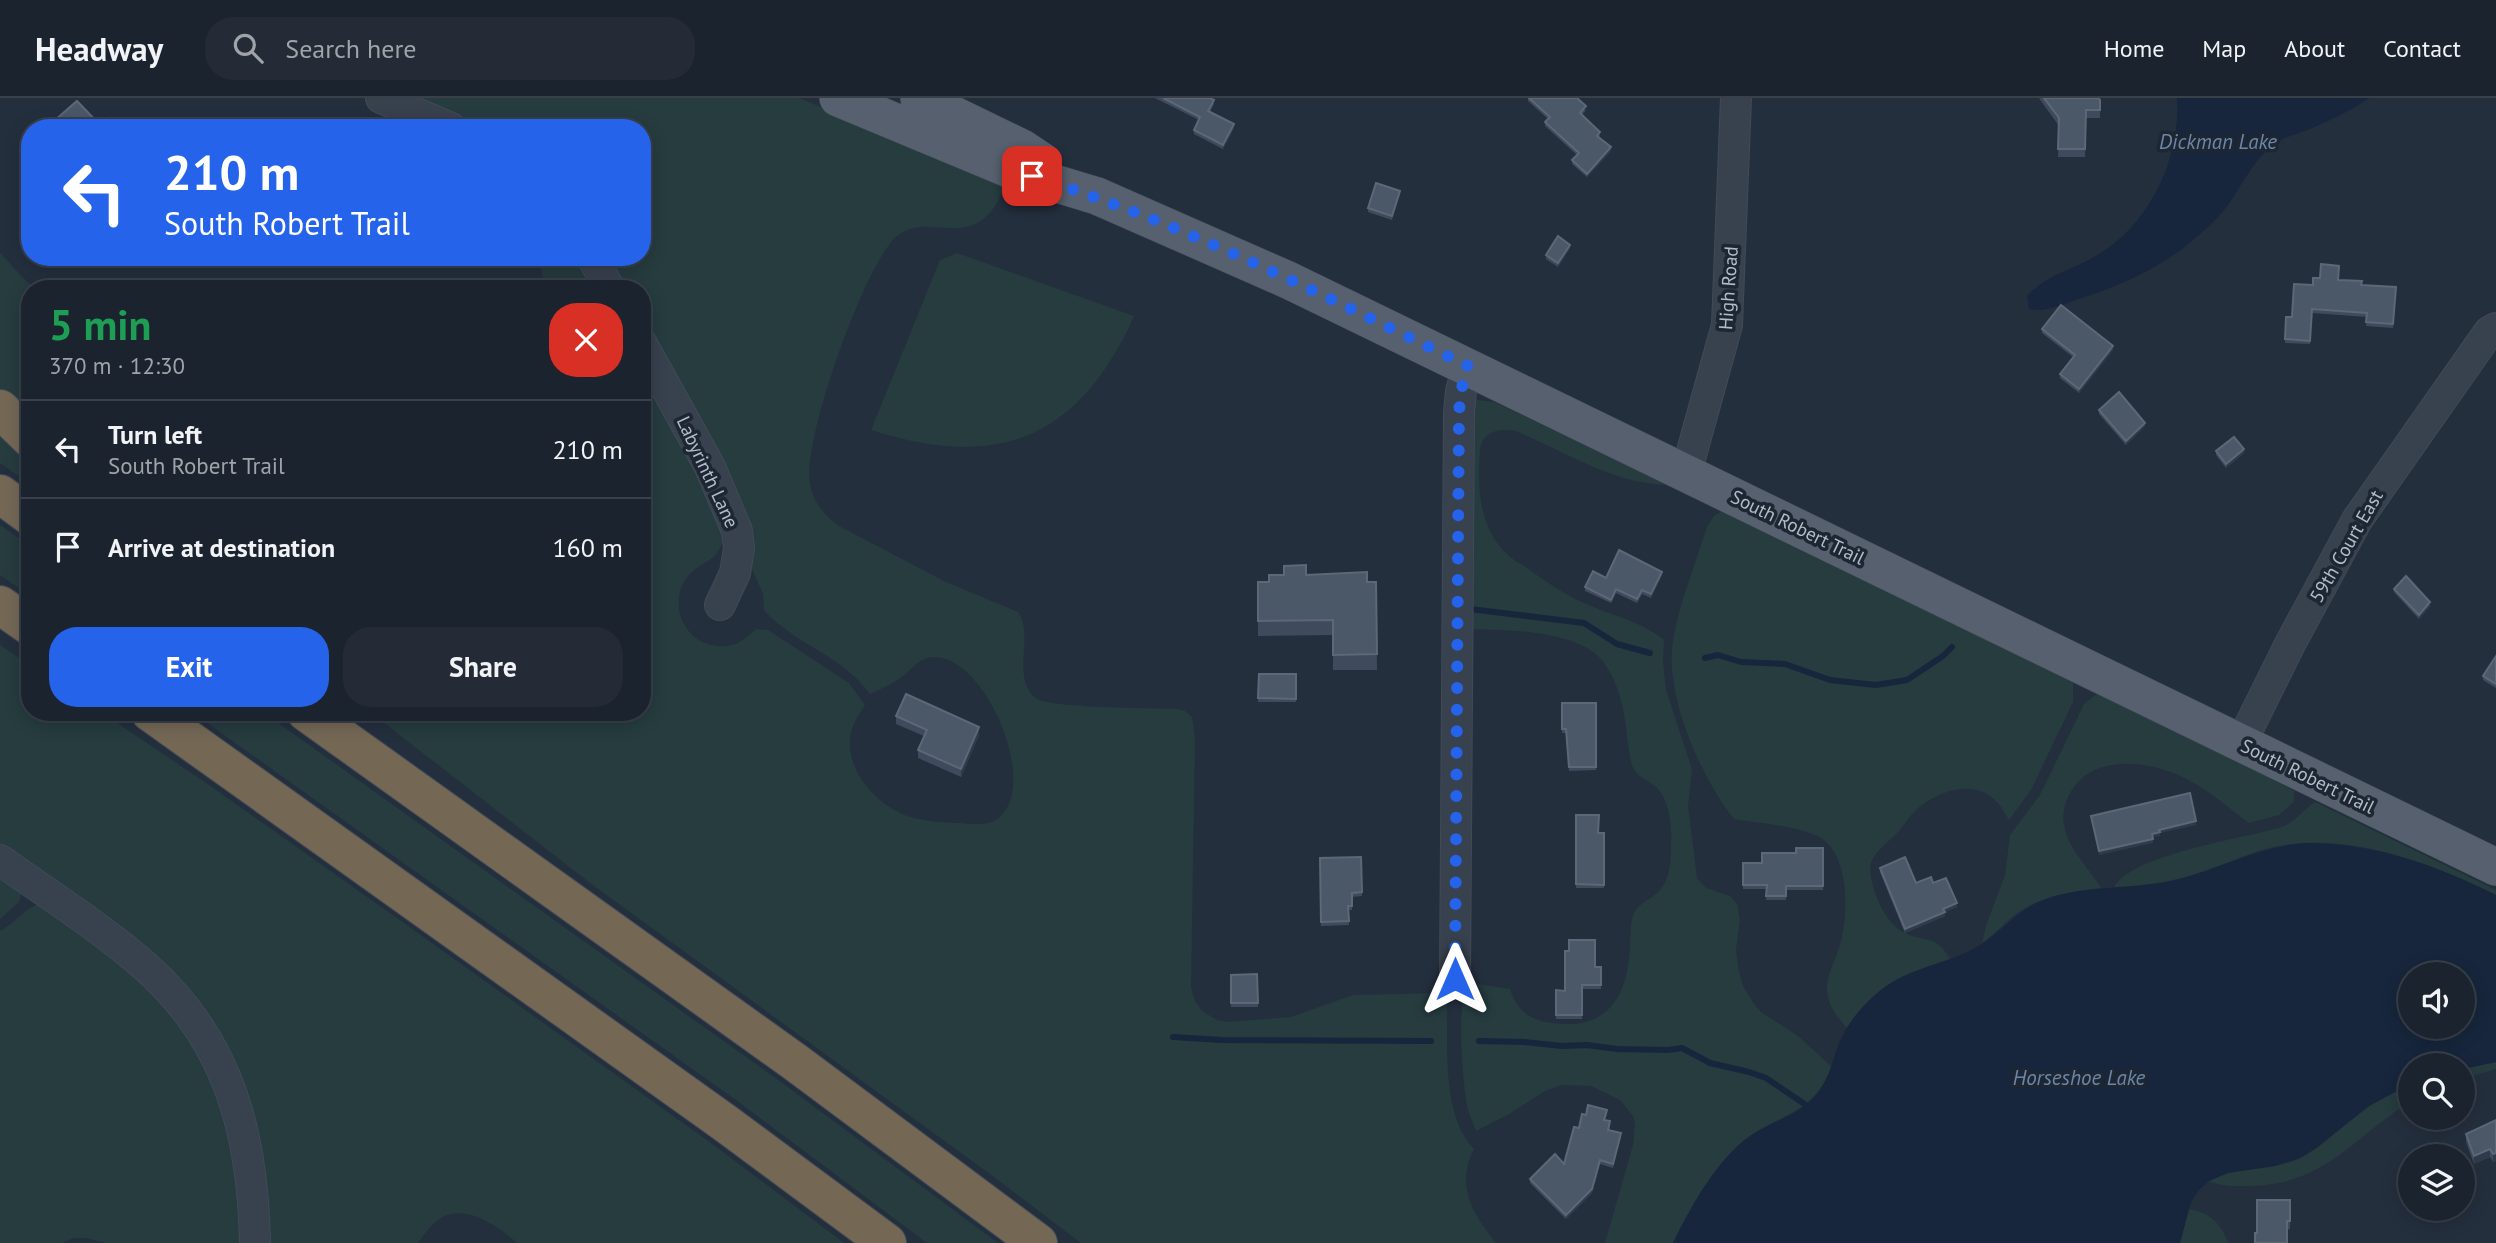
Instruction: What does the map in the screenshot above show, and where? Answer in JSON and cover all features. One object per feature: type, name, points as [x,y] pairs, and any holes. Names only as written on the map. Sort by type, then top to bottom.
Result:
[{"type":"highway","points":[[0,409],[21,429]]},
{"type":"highway","points":[[0,494],[21,509]]},
{"type":"highway","points":[[0,605],[21,620]]},
{"type":"highway","points":[[0,624],[21,637]]},
{"type":"highway","points":[[152,721],[250,783]]},
{"type":"highway","points":[[163,721],[703,1107],[887,1243]]},
{"type":"highway","points":[[319,721],[784,1054],[1038,1243]]},
{"type":"highway","points":[[362,721],[575,904]]},
{"type":"main road","name":"South Robert Trail","points":[[838,98],[1011,170],[1097,196],[1288,280],[2496,867]]},
{"type":"main road","name":"South Robert Trail","points":[[919,98],[1022,148],[1097,196]]},
{"type":"street","points":[[381,98],[430,119]]},
{"type":"street","name":"High Road","points":[[1686,473],[1727,325],[1736,98]]},
{"type":"street","name":"59th Court East","points":[[2241,743],[2290,644],[2357,520],[2489,332],[2496,328]]},
{"type":"street","name":"Labyrinth Lane","points":[[651,360],[705,457],[737,531],[739,556],[735,573],[720,605]]},
{"type":"street","points":[[1455,979],[1459,412],[1468,366]]},
{"type":"street","points":[[0,860],[128,952],[168,989],[204,1036],[224,1075],[241,1120],[251,1172],[255,1243]]},
{"type":"green space","points":[[404,98],[799,98],[1006,184],[994,207],[982,220],[953,228],[910,229],[897,236],[884,253],[853,315],[826,394],[810,461],[810,483],[814,496],[824,513],[839,526],[946,582],[1018,612],[1024,627],[1023,668],[1026,685],[1037,699],[1082,706],[1177,709],[1192,717],[1195,738],[1191,988],[1202,1011],[1217,1020],[1229,1022],[1291,1017],[1353,995],[1444,993],[1447,999],[1447,1057],[1451,1099],[1463,1135],[1474,1149],[1466,1175],[1469,1199],[1480,1221],[1496,1243],[1081,1243],[590,883],[382,721],[651,721],[651,380],[722,518],[723,538],[719,550],[689,575],[679,595],[681,617],[690,633],[702,642],[729,646],[748,637],[756,629],[768,630],[849,683],[865,705],[855,721],[850,739],[854,764],[866,786],[896,811],[926,820],[981,824],[997,820],[1011,799],[1013,776],[1009,749],[1000,722],[987,697],[971,676],[952,662],[933,657],[919,662],[896,681],[870,694],[846,669],[776,622],[764,610],[763,594],[752,569],[746,529],[684,397],[651,340],[651,280],[616,280],[608,266],[651,266],[651,119],[456,119]]},
{"type":"green space","points":[[0,253],[26,280],[21,280],[21,414],[0,392]]},
{"type":"green space","points":[[957,253],[1134,316],[1112,358],[1088,391],[1060,417],[1030,434],[996,444],[958,447],[917,442],[871,430],[940,260]]},
{"type":"green space","points":[[541,266],[585,266],[594,280],[543,280]]},
{"type":"green space","points":[[1477,400],[1494,402],[1673,485],[1651,484],[1611,474],[1516,431],[1492,432],[1481,444],[1479,479],[1482,508],[1491,534],[1499,546],[1509,556],[1567,594],[1638,624],[1664,640],[1666,690],[1692,769],[1688,806],[1697,878],[1706,888],[1730,896],[1737,904],[1740,921],[1736,949],[1738,967],[1743,986],[1754,1004],[1761,1012],[1798,1036],[1832,1067],[1814,1097],[1791,1114],[1752,1135],[1729,1155],[1702,1191],[1673,1243],[1605,1243],[1633,1145],[1633,1116],[1620,1100],[1591,1086],[1562,1085],[1545,1091],[1476,1131],[1468,1110],[1461,1028],[1467,988],[1478,984],[1510,989],[1516,1003],[1525,1013],[1537,1020],[1552,1023],[1584,1022],[1607,1011],[1622,989],[1626,975],[1633,916],[1641,905],[1663,887],[1668,876],[1671,838],[1669,814],[1664,798],[1632,765],[1618,692],[1601,659],[1584,646],[1551,636],[1463,629],[1471,403]]},
{"type":"green space","points":[[0,425],[21,445],[21,478],[0,463]]},
{"type":"green space","points":[[1723,510],[2073,680],[2073,702],[2031,790],[2009,820],[1999,804],[1988,794],[1977,790],[1955,790],[1923,804],[1877,852],[1871,862],[1871,876],[1877,899],[1889,919],[1905,933],[1935,942],[1950,959],[1891,983],[1869,1001],[1847,1028],[1831,1007],[1827,991],[1845,916],[1844,883],[1835,853],[1825,841],[1813,834],[1784,826],[1734,819],[1698,759],[1674,685],[1673,640],[1684,597],[1707,527],[1714,516]]},
{"type":"green space","points":[[0,525],[21,540],[21,590],[0,575]]},
{"type":"green space","points":[[0,645],[21,659],[21,721],[114,721],[411,928],[711,1143],[844,1243],[517,1243],[492,1224],[461,1213],[437,1220],[418,1243],[269,1243],[264,1160],[254,1117],[123,931],[0,844]]},
{"type":"green space","points":[[2099,692],[2294,791],[2294,802],[2279,815],[2249,823],[2199,786],[2166,770],[2135,764],[2105,766],[2080,780],[2072,789],[2063,818],[2069,842],[2101,888],[2068,893],[2036,903],[2016,914],[1982,943],[2005,875],[2010,835],[2040,795],[2084,704]]},
{"type":"green space","points":[[205,721],[276,721],[781,1082],[998,1243],[927,1243],[740,1103]]},
{"type":"green space","points":[[2315,802],[2496,890],[2496,895],[2442,871],[2386,852],[2328,843],[2298,843],[2269,848],[2189,876],[2114,888],[2124,876],[2164,857],[2286,825]]},
{"type":"green space","points":[[0,876],[22,892],[19,902],[0,919]]},
{"type":"green space","points":[[39,904],[129,971],[170,1011],[194,1045],[214,1083],[233,1142],[242,1243],[106,1243],[74,1238],[62,1243],[0,1243],[0,931],[28,909]]},
{"type":"green space","points":[[2496,1062],[2496,1069],[2475,1075],[2475,1066]]},
{"type":"green space","points":[[2398,1090],[2398,1110],[2320,1168],[2278,1183],[2235,1186],[2209,1181],[2230,1173],[2276,1166],[2298,1159]]},
{"type":"green space","points":[[2188,1209],[2213,1220],[2228,1243],[2180,1243]]},
{"type":"water","name":"Dickman Lake","points":[[2177,98],[2369,98],[2334,118],[2273,145],[2257,162],[2218,217],[2169,258],[2096,293],[2053,308],[2029,309],[2027,296],[2034,289],[2112,245],[2145,211],[2167,168],[2177,121]]},
{"type":"water","name":"Horseshoe Lake","points":[[2307,843],[2380,852],[2427,865],[2496,895],[2496,1062],[2475,1066],[2475,1053],[2398,1053],[2398,1090],[2369,1106],[2300,1158],[2275,1166],[2228,1173],[2209,1181],[2191,1202],[2180,1243],[1673,1243],[1696,1200],[1726,1158],[1750,1136],[1806,1105],[1818,1092],[1826,1080],[1849,1025],[1863,1006],[1886,986],[1911,973],[1975,948],[2023,911],[2045,899],[2074,892],[2180,879],[2274,848]]},
{"type":"building","points":[[1163,98],[1214,100],[1208,111],[1234,124],[1223,145],[1194,130],[1200,117]]},
{"type":"building","points":[[1529,98],[1577,98],[1586,106],[1580,113],[1600,132],[1597,136],[1611,147],[1587,174],[1572,160],[1579,153],[1545,122],[1550,117]]},
{"type":"building","points":[[2044,98],[2100,100],[2100,110],[2086,110],[2085,149],[2058,149],[2059,118]]},
{"type":"building","points":[[77,101],[94,119],[56,119]]},
{"type":"building","points":[[1376,183],[1400,191],[1392,216],[1368,208]]},
{"type":"building","points":[[1558,236],[1570,245],[1558,263],[1546,255]]},
{"type":"building","points":[[2321,264],[2339,266],[2338,280],[2362,281],[2361,285],[2396,287],[2393,324],[2366,322],[2367,313],[2312,309],[2310,341],[2285,339],[2286,317],[2292,317],[2294,284],[2313,285],[2313,278],[2320,278]]},
{"type":"building","points":[[2061,305],[2113,346],[2079,389],[2060,374],[2075,355],[2042,329]]},
{"type":"building","points":[[2119,392],[2145,423],[2126,441],[2099,410]]},
{"type":"building","points":[[2234,437],[2244,449],[2226,464],[2216,451]]},
{"type":"building","points":[[1619,550],[1662,572],[1651,594],[1642,590],[1637,599],[1616,589],[1611,600],[1585,587],[1593,571],[1606,578]]},
{"type":"building","points":[[1306,565],[1306,575],[1367,572],[1367,582],[1376,582],[1377,654],[1333,655],[1333,620],[1258,621],[1258,582],[1269,582],[1269,575],[1284,575],[1284,566]]},
{"type":"building","points":[[2406,576],[2430,602],[2419,615],[2394,589]]},
{"type":"building","points":[[2496,656],[2496,684],[2483,676]]},
{"type":"building","points":[[1259,674],[1296,674],[1296,699],[1258,698]]},
{"type":"building","points":[[906,694],[979,727],[961,769],[918,750],[927,730],[896,716]]},
{"type":"building","points":[[1562,703],[1596,703],[1596,767],[1569,767],[1566,729],[1562,729]]},
{"type":"building","points":[[2190,793],[2196,821],[2159,830],[2160,832],[2152,834],[2153,839],[2099,851],[2091,816]]},
{"type":"building","points":[[1576,815],[1599,815],[1598,833],[1604,833],[1604,885],[1576,884]]},
{"type":"building","points":[[1796,848],[1823,848],[1823,886],[1786,886],[1786,896],[1766,896],[1767,885],[1743,885],[1743,863],[1762,863],[1762,853],[1796,853]]},
{"type":"building","points":[[1361,857],[1362,892],[1352,893],[1352,906],[1348,906],[1349,921],[1321,922],[1320,858]]},
{"type":"building","points":[[1905,857],[1916,883],[1931,877],[1933,883],[1946,878],[1957,903],[1943,909],[1945,912],[1905,929],[1880,868]]},
{"type":"building","points":[[1569,940],[1595,940],[1595,967],[1601,967],[1601,985],[1582,985],[1582,1015],[1556,1015],[1556,990],[1565,991],[1565,951],[1569,951]]},
{"type":"building","points":[[1257,974],[1258,1003],[1231,1003],[1231,975]]},
{"type":"building","points":[[1588,1105],[1607,1110],[1604,1120],[1610,1121],[1608,1130],[1621,1133],[1613,1164],[1600,1160],[1592,1189],[1566,1215],[1530,1179],[1555,1154],[1564,1164],[1574,1127],[1579,1128],[1582,1114],[1586,1115]]},
{"type":"building","points":[[2496,1120],[2496,1153],[2493,1154],[2490,1149],[2475,1156],[2475,1144],[2470,1144],[2466,1134]]},
{"type":"building","points":[[2257,1200],[2290,1200],[2287,1243],[2255,1243]]},
{"type":"waterway","points":[[1470,609],[1584,623],[1617,644],[1650,653]]},
{"type":"waterway","points":[[1705,658],[1718,655],[1741,662],[1785,664],[1830,680],[1876,685],[1907,680],[1952,647]]},
{"type":"waterway","points":[[1173,1037],[1221,1040],[1431,1041]]},
{"type":"waterway","points":[[1479,1041],[1587,1045],[1617,1049],[1682,1048],[1710,1063],[1766,1078],[1806,1105]]},
{"type":"route","points":[[1032,176],[1097,196],[1178,230],[1468,366],[1459,412],[1455,979]]}]
